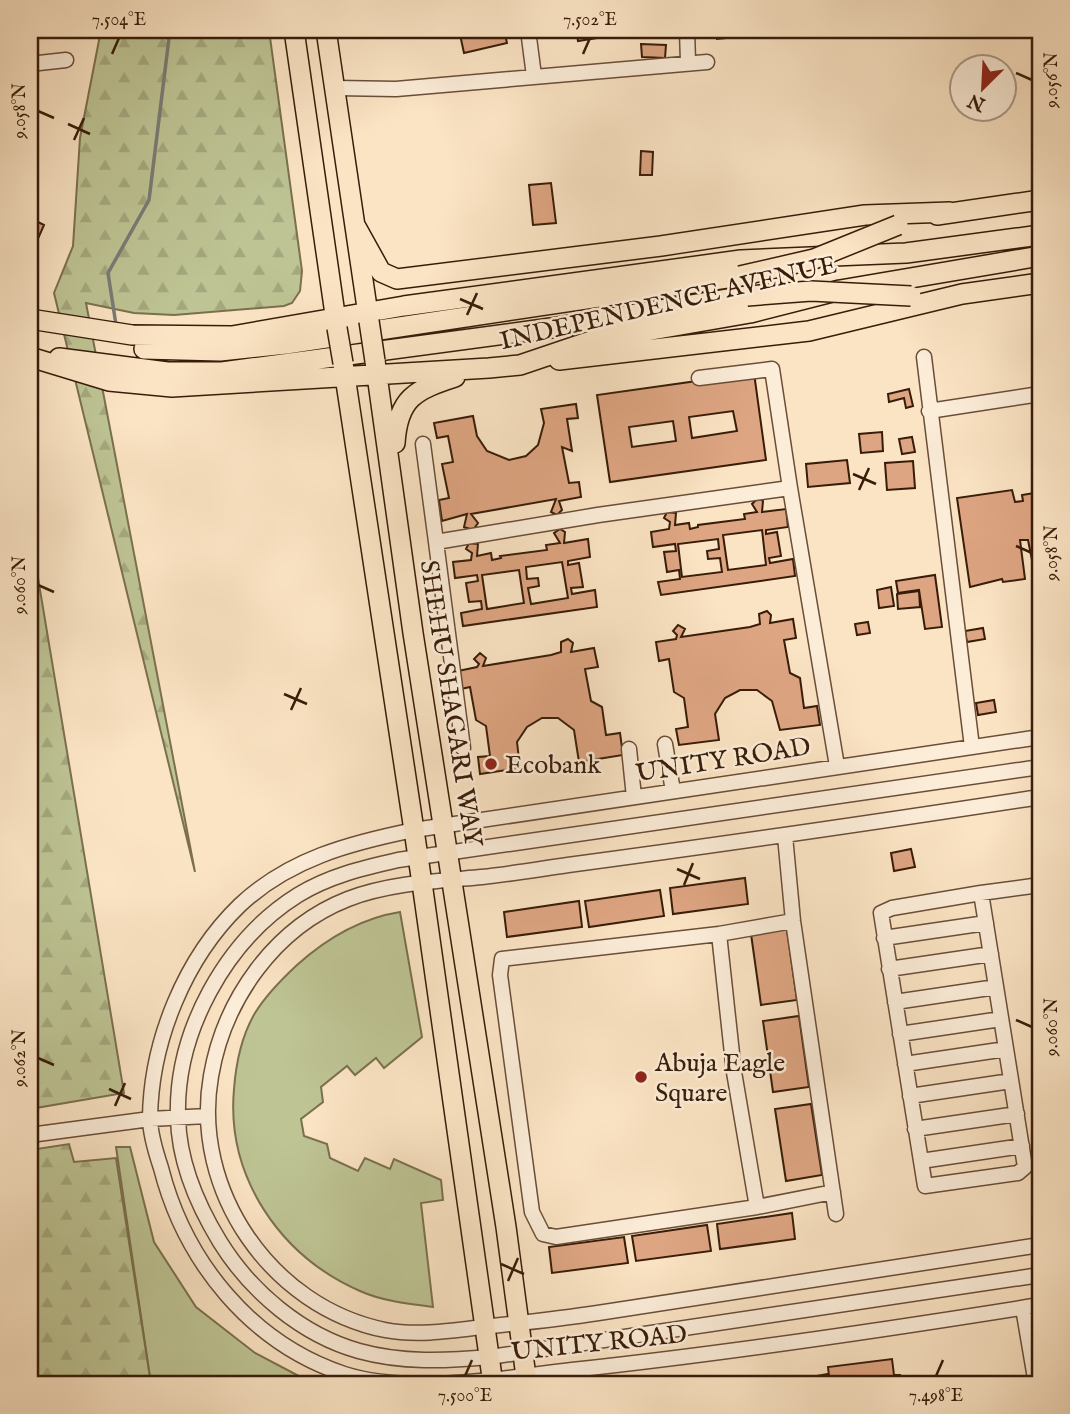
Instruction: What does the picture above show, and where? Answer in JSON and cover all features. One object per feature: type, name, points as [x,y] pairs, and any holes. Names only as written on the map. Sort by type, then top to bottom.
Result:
[{"type":"main road","points":[[294,30],[422,883],[493,1381]]},
{"type":"main road","name":"SHEHU SHAGARI WAY","points":[[326,30],[392,468],[413,633],[445,825],[526,1380]]},
{"type":"main road","name":"INDEPENDENCE AVENUE","points":[[30,320],[69,334],[140,348],[220,351],[321,339],[740,276],[814,259],[896,219],[1040,200]]},
{"type":"main road","points":[[355,225],[381,272],[397,279],[865,215],[896,219]]},
{"type":"main road","name":"INDEPENDENCE AVENUE","points":[[30,320],[132,335],[199,338],[337,323],[741,260],[906,253],[1040,235]]},
{"type":"main road","name":"INDEPENDENCE AVENUE","points":[[30,356],[80,374],[141,386],[211,387],[376,367],[489,368],[520,365],[594,340],[750,313],[908,276],[1040,256]]},
{"type":"main road","points":[[520,365],[809,331],[911,301],[1040,283]]},
{"type":"main road","name":"INDEPENDENCE AVENUE","points":[[30,356],[134,369],[222,372],[551,328],[747,296],[811,291],[911,301]]},
{"type":"main road","points":[[962,294],[1040,297]]},
{"type":"main road","points":[[392,468],[396,425],[409,399],[432,384],[489,368]]},
{"type":"street","points":[[528,30],[534,76]]},
{"type":"street","points":[[687,30],[688,62]]},
{"type":"street","points":[[30,64],[66,60]]},
{"type":"street","points":[[336,88],[396,89],[707,62]]},
{"type":"street","points":[[924,357],[972,747]]},
{"type":"street","points":[[699,378],[772,369],[837,766]]},
{"type":"street","points":[[929,411],[1040,394]]},
{"type":"street","points":[[423,444],[463,748]]},
{"type":"street","points":[[436,542],[598,514],[790,488]]},
{"type":"street","name":"UNITY ROAD","points":[[1040,737],[414,830],[347,844],[314,857],[263,887],[240,905],[200,954],[174,1004],[165,1029],[150,1119],[167,1193],[186,1235],[232,1303],[285,1347],[348,1375],[383,1381],[526,1380],[740,1351],[1040,1305]]},
{"type":"street","points":[[666,744],[673,791]]},
{"type":"street","points":[[629,749],[634,797]]},
{"type":"street","name":"UNITY ROAD","points":[[1040,767],[418,857],[352,871],[324,881],[271,915],[243,943],[220,974],[196,1017],[185,1062],[178,1118],[191,1184],[208,1222],[236,1265],[275,1304],[307,1327],[356,1350],[388,1358],[425,1361],[522,1353],[1040,1275]]},
{"type":"street","name":"UNITY ROAD","points":[[1040,800],[422,883],[357,896],[321,913],[295,931],[258,967],[228,1014],[218,1040],[207,1116],[218,1180],[231,1211],[250,1242],[279,1275],[311,1300],[352,1320],[387,1331],[424,1333],[519,1324],[1040,1245]]},
{"type":"street","points":[[785,836],[793,921],[836,1214]]},
{"type":"street","points":[[981,893],[1025,1167],[1018,1173],[925,1186],[881,913],[892,908],[981,893],[1040,885]]},
{"type":"street","points":[[793,921],[719,934],[502,959],[500,975],[530,1199],[532,1212],[543,1234],[556,1237],[757,1207],[833,1192]]},
{"type":"street","points":[[884,938],[986,923]]},
{"type":"street","points":[[719,934],[734,1072],[757,1207]]},
{"type":"street","points":[[889,969],[991,954]]},
{"type":"street","points":[[895,1002],[996,987]]},
{"type":"street","points":[[900,1034],[1001,1019]]},
{"type":"street","points":[[905,1064],[1006,1049]]},
{"type":"street","points":[[910,1096],[1011,1081]]},
{"type":"street","points":[[915,1129],[1017,1114]]},
{"type":"street","points":[[30,1135],[150,1119],[207,1116]]},
{"type":"street","points":[[921,1161],[1022,1146]]},
{"type":"street","points":[[1023,1308],[1036,1384]]},
{"type":"green space","points":[[101,30],[269,30],[302,271],[300,291],[292,303],[284,306],[174,315],[134,313],[86,303],[195,872],[54,293],[73,246],[80,138]]},
{"type":"green space","points":[[30,530],[124,1093],[30,1109]]},
{"type":"green space","points":[[400,912],[422,1037],[384,1068],[376,1058],[355,1075],[347,1066],[321,1087],[323,1102],[301,1119],[304,1136],[327,1144],[330,1158],[358,1171],[365,1158],[390,1169],[394,1159],[441,1180],[443,1200],[421,1203],[433,1307],[396,1302],[360,1291],[331,1276],[305,1257],[283,1235],[264,1210],[249,1182],[239,1153],[234,1122],[234,1089],[240,1050],[250,1022],[264,1000],[297,965],[332,938],[372,919]]},
{"type":"green space","points":[[69,1144],[74,1162],[116,1158],[151,1384],[30,1384],[30,1150]]},
{"type":"green space","points":[[116,1147],[130,1147],[154,1242],[196,1307],[255,1353],[314,1384],[151,1384]]},
{"type":"building","points":[[459,30],[504,30],[507,43],[464,53]]},
{"type":"building","points":[[576,30],[603,30],[604,37],[578,41]]},
{"type":"building","points":[[716,30],[735,30],[736,37],[717,39]]},
{"type":"building","points":[[641,44],[666,45],[665,58],[642,57]]},
{"type":"building","points":[[641,151],[653,152],[652,175],[640,175]]},
{"type":"building","points":[[551,183],[556,223],[533,225],[529,185]]},
{"type":"building","points":[[30,218],[44,225],[33,250],[30,249]]},
{"type":"building","points":[[754,373],[766,460],[610,482],[597,395]],"holes":[[[733,411],[737,431],[692,438],[689,417]],[[673,421],[676,441],[632,447],[629,427]]]},
{"type":"building","points":[[909,389],[913,406],[906,408],[904,398],[889,402],[888,394]]},
{"type":"building","points":[[576,404],[578,418],[567,419],[572,451],[562,447],[569,483],[579,482],[581,497],[559,501],[562,510],[557,515],[551,512],[556,499],[471,514],[478,523],[473,530],[464,527],[467,514],[442,521],[439,500],[449,498],[442,464],[453,462],[448,436],[437,438],[434,423],[473,416],[477,436],[487,451],[509,460],[526,456],[538,445],[544,423],[541,409]]},
{"type":"building","points":[[882,432],[883,451],[861,453],[859,434]]},
{"type":"building","points":[[912,437],[915,452],[902,454],[899,439]]},
{"type":"building","points":[[847,460],[850,483],[808,487],[806,464]]},
{"type":"building","points":[[913,461],[915,488],[887,490],[885,463]]},
{"type":"building","points":[[1012,490],[1015,502],[1023,501],[1022,495],[1040,492],[1040,558],[1032,560],[1028,540],[1020,540],[1025,579],[1003,582],[1002,579],[970,587],[957,498]]},
{"type":"building","points":[[758,498],[763,501],[762,512],[786,509],[788,527],[766,530],[766,534],[777,532],[781,556],[769,558],[770,563],[793,559],[795,576],[661,595],[658,582],[680,579],[679,570],[667,572],[664,552],[676,551],[675,544],[653,547],[651,532],[669,529],[670,522],[664,518],[667,512],[676,513],[675,525],[689,523],[690,529],[698,525],[745,519],[744,514],[757,512],[752,504]],"holes":[[[762,530],[766,565],[728,570],[723,535]],[[718,539],[719,549],[707,551],[708,559],[720,558],[722,572],[682,577],[678,544]]]},
{"type":"building","points":[[560,529],[565,532],[564,543],[588,539],[590,557],[568,561],[568,565],[579,563],[583,587],[571,588],[572,594],[595,590],[597,607],[463,626],[461,613],[482,609],[481,601],[469,602],[466,583],[478,581],[477,575],[455,578],[453,562],[471,560],[472,553],[466,549],[469,543],[478,544],[477,556],[491,553],[492,560],[501,558],[500,556],[547,550],[546,545],[560,543],[554,533]],"holes":[[[562,562],[568,598],[531,604],[528,588],[539,586],[538,578],[527,579],[526,567]],[[519,570],[524,603],[487,609],[482,575]]]},
{"type":"building","points":[[935,575],[942,627],[925,629],[919,590],[898,593],[896,581]]},
{"type":"building","points":[[891,587],[894,606],[879,608],[877,590]]},
{"type":"building","points":[[919,591],[920,607],[898,609],[897,594]]},
{"type":"building","points":[[767,611],[771,615],[770,623],[793,619],[796,638],[784,640],[790,673],[800,678],[804,708],[817,706],[820,725],[780,730],[772,701],[757,690],[740,690],[725,698],[715,714],[719,740],[679,745],[676,729],[688,727],[684,698],[674,692],[669,659],[659,661],[656,642],[676,639],[677,635],[673,631],[678,625],[685,629],[681,637],[750,627],[760,624],[759,614]]},
{"type":"building","points":[[868,622],[870,633],[857,635],[855,624]]},
{"type":"building","points":[[983,628],[985,639],[967,642],[965,631]]},
{"type":"building","points":[[568,639],[573,643],[571,652],[594,648],[598,667],[585,669],[591,701],[602,707],[606,735],[620,733],[623,755],[579,762],[574,730],[558,718],[542,718],[527,727],[517,742],[520,768],[480,774],[478,757],[490,756],[486,726],[476,720],[470,687],[461,689],[458,671],[477,667],[479,664],[474,659],[480,653],[486,658],[483,666],[561,652],[561,642]]},
{"type":"building","points":[[994,700],[996,712],[978,715],[976,703]]},
{"type":"building","points":[[911,849],[915,867],[894,871],[891,853]]},
{"type":"building","points":[[745,878],[748,904],[673,914],[670,888]]},
{"type":"building","points":[[660,890],[664,916],[589,927],[585,901]]},
{"type":"building","points":[[579,901],[582,927],[507,937],[504,912]]},
{"type":"building","points":[[787,929],[797,1000],[761,1005],[751,934]]},
{"type":"building","points":[[799,1016],[809,1087],[773,1092],[763,1021]]},
{"type":"building","points":[[811,1104],[822,1175],[786,1181],[775,1109]]},
{"type":"building","points":[[792,1213],[795,1239],[720,1249],[717,1224]]},
{"type":"building","points":[[707,1225],[711,1251],[636,1261],[632,1236]]},
{"type":"building","points":[[624,1237],[628,1263],[552,1273],[549,1247]]},
{"type":"building","points":[[892,1359],[894,1375],[900,1375],[901,1384],[830,1384],[828,1367]]},
{"type":"building","points":[[828,1374],[830,1384],[768,1384],[784,1382]]},
{"type":"waterway","points":[[116,325],[108,273],[149,200],[170,30]]},
{"type":"place","name":"Ecobank","points":[[491,764]]},
{"type":"place","name":"Abuja Eagle Square","points":[[641,1077]]}]
